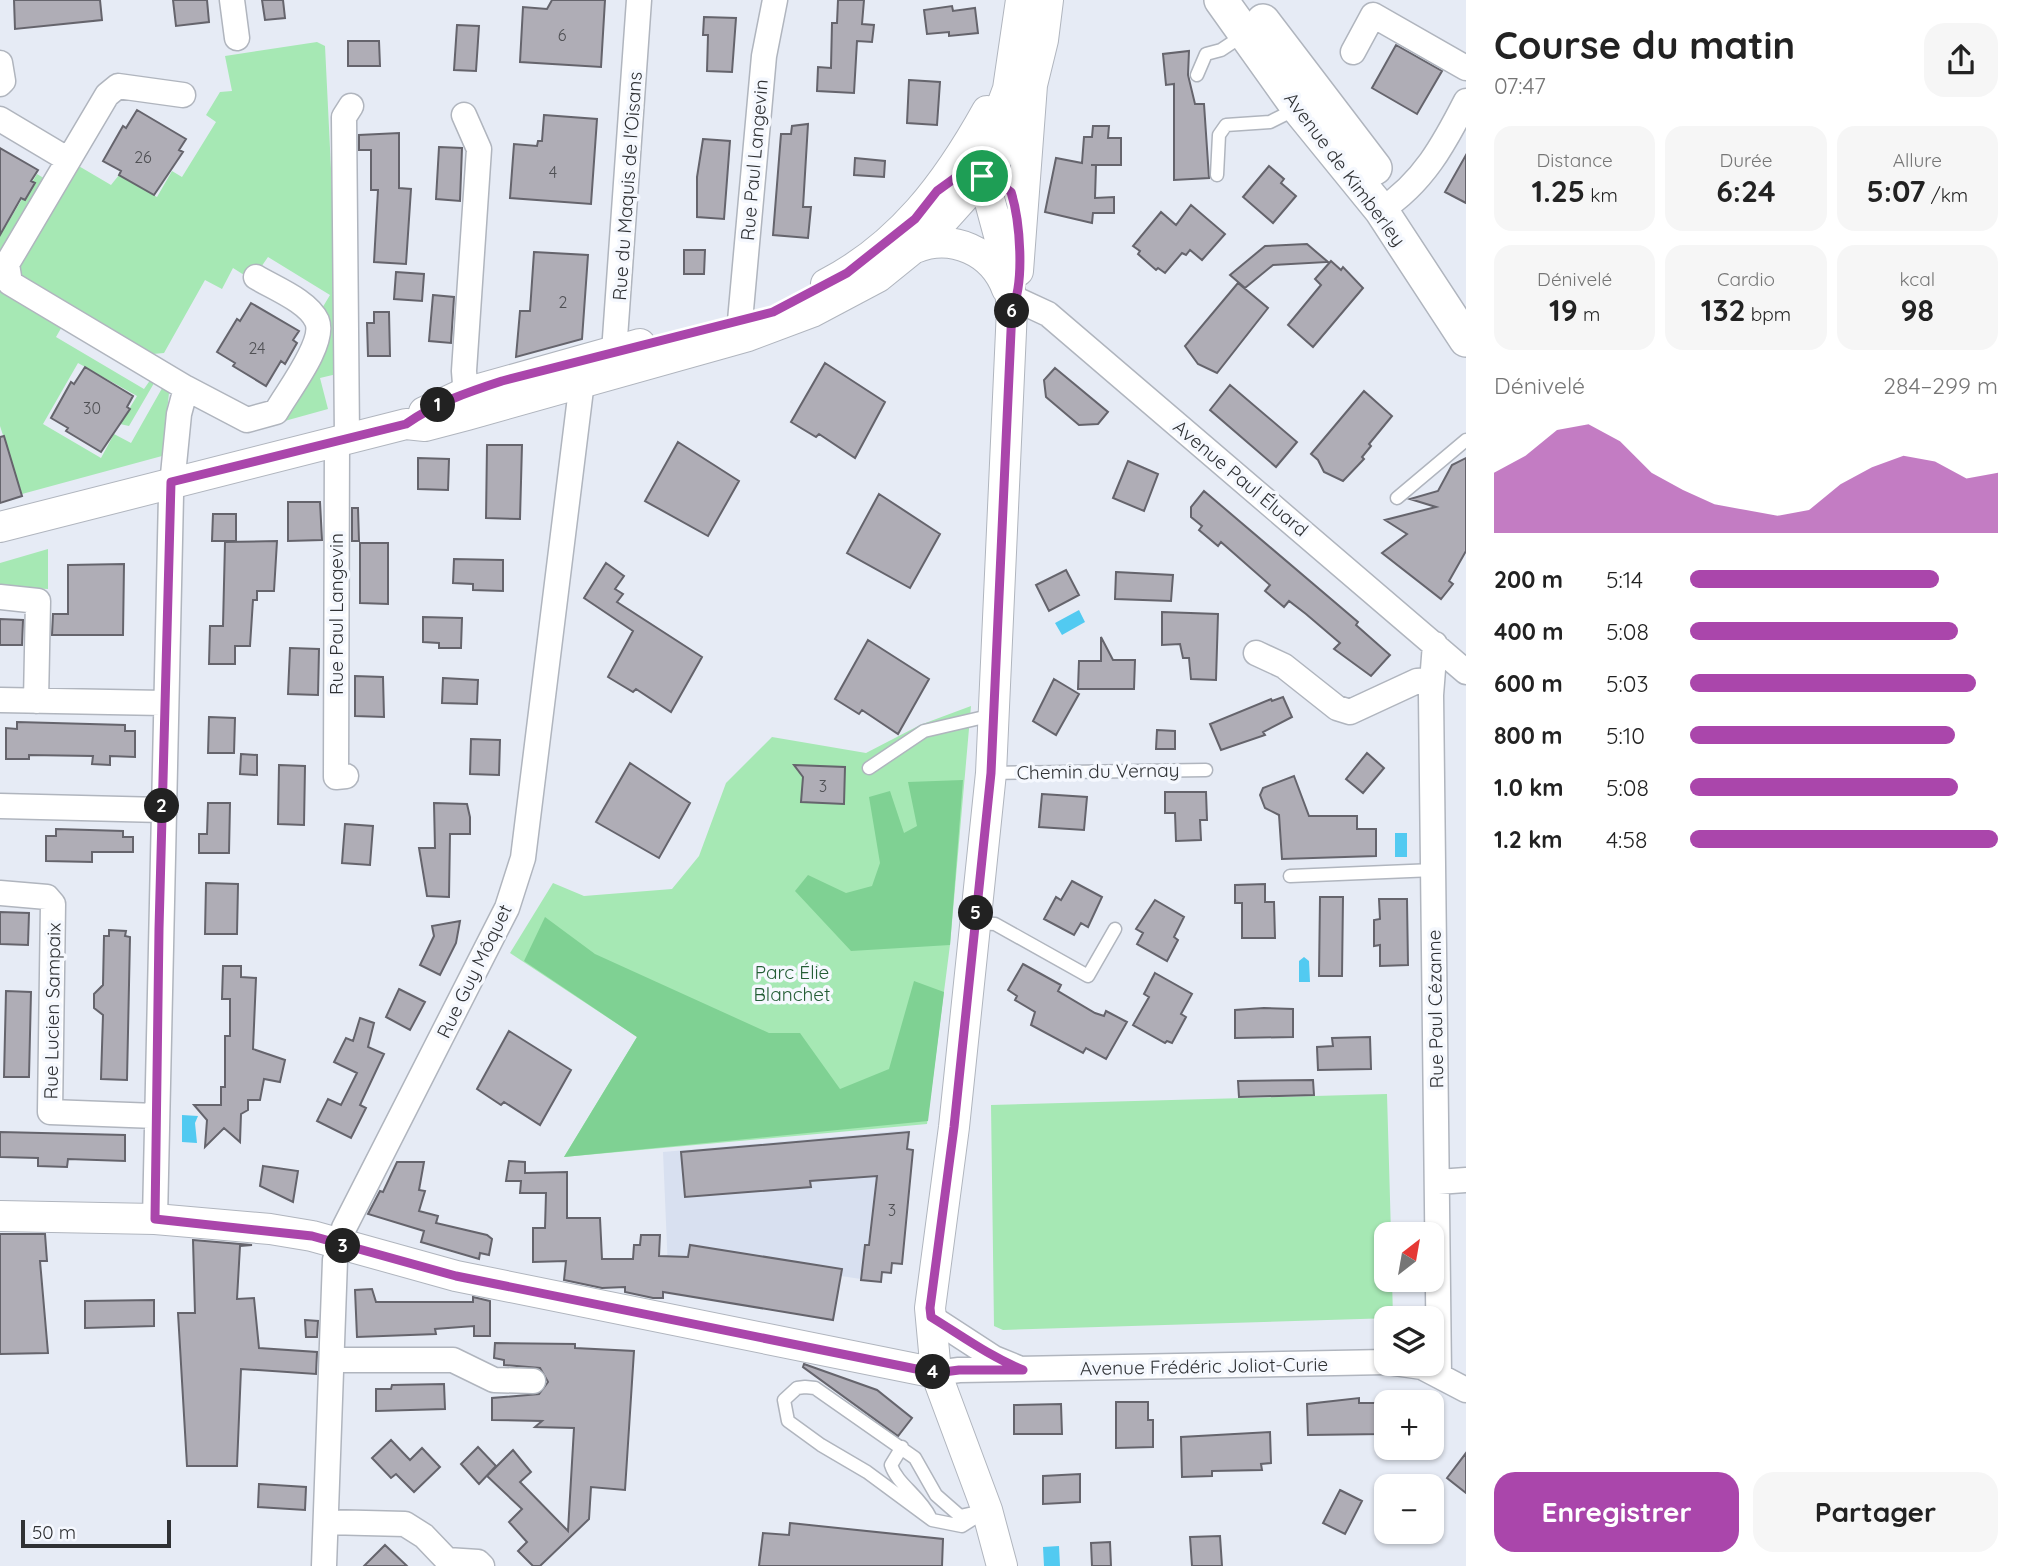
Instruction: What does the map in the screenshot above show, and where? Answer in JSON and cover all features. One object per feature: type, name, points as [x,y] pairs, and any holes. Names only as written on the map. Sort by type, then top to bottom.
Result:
[{"type":"main road","name":"Avenue de Kimberley","points":[[1221,0],[1298,108],[1390,204],[1466,340]]},
{"type":"main road","name":"Avenue de Kimberley","points":[[1247,0],[1390,204],[1466,303]]},
{"type":"street","points":[[232,0],[237,38]]},
{"type":"street","name":"Rue du Maquis de l'Oisans","points":[[614,361],[639,0]]},
{"type":"street","name":"Rue Paul Langevin","points":[[744,329],[764,56],[775,0]]},
{"type":"street","points":[[1013,301],[1007,265],[982,176],[994,127],[1008,89],[1021,0]]},
{"type":"street","points":[[0,527],[406,424],[425,411],[466,404],[614,361],[812,312],[867,283],[912,250],[930,235],[982,176],[1010,138],[1032,85],[1043,40],[1048,0]]},
{"type":"street","points":[[1353,51],[1373,15],[1466,68]]},
{"type":"street","points":[[744,329],[847,273],[915,219],[937,191],[995,99],[1011,56]]},
{"type":"street","points":[[0,63],[3,81],[0,84]]},
{"type":"street","points":[[1002,1566],[986,1510],[936,1373],[931,1317],[991,773],[1013,301],[1032,85]]},
{"type":"street","points":[[183,95],[118,86],[107,95],[7,264],[10,283],[186,388],[247,421],[276,412],[318,342],[317,322],[304,307],[256,277]]},
{"type":"street","points":[[1390,204],[1430,165],[1466,101]]},
{"type":"street","name":"Rue Paul Langevin","points":[[346,776],[336,777],[344,117],[351,106]]},
{"type":"street","points":[[464,115],[478,149],[466,404]]},
{"type":"street","points":[[0,119],[67,159]]},
{"type":"street","points":[[937,191],[955,178],[992,178],[1011,192],[1019,247]]},
{"type":"street","points":[[912,250],[932,241],[950,241],[978,253],[1001,274],[1013,301]]},
{"type":"street","name":"Avenue Paul Éluard","points":[[1013,301],[1048,314],[1466,672]]},
{"type":"street","name":"Rue Guy Môquet","points":[[324,1566],[334,1360],[335,1260],[344,1228],[507,908],[523,858],[584,369]]},
{"type":"street","points":[[155,1219],[164,703],[171,482],[179,414],[186,388]]},
{"type":"street","points":[[0,597],[38,601],[36,701]]},
{"type":"street","name":"Rue Paul Cézanne","points":[[1435,643],[1431,680],[1439,1306]]},
{"type":"street","points":[[1256,653],[1284,666],[1337,708],[1350,712],[1417,681],[1431,680]]},
{"type":"street","points":[[0,700],[164,703]]},
{"type":"street","points":[[0,806],[162,810]]},
{"type":"street","name":"Rue Lucien Sampaix","points":[[0,893],[47,897],[53,904],[50,1112],[156,1116]]},
{"type":"street","points":[[1438,1182],[1466,1180]]},
{"type":"street","points":[[0,1216],[155,1219],[270,1229],[339,1244],[456,1276],[936,1373]]},
{"type":"street","name":"Avenue Frédéric Joliot-Curie","points":[[931,1317],[994,1358],[1023,1370]]},
{"type":"street","points":[[334,1360],[453,1360],[494,1380],[533,1381]]},
{"type":"street","name":"Avenue Frédéric Joliot-Curie","points":[[936,1373],[959,1370],[1374,1362]]},
{"type":"street","points":[[1441,1376],[1466,1390]]},
{"type":"street","points":[[326,1522],[405,1524],[424,1536],[447,1560],[478,1562],[482,1566]]},
{"type":"lane","points":[[1197,75],[1206,54],[1221,50],[1246,34]]},
{"type":"lane","points":[[1217,175],[1218,144],[1226,125],[1270,122],[1298,108]]},
{"type":"lane","points":[[1397,498],[1466,440]]},
{"type":"lane","points":[[869,768],[924,731],[994,715]]},
{"type":"lane","name":"Chemin du Vernay","points":[[991,773],[1206,770]]},
{"type":"lane","points":[[1290,876],[1434,870]]},
{"type":"lane","points":[[975,923],[995,924],[1088,976],[1115,929]]},
{"type":"lane","points":[[797,1388],[815,1388],[915,1458],[944,1505],[960,1516],[986,1510],[962,1526],[932,1520],[867,1472],[821,1445],[788,1421],[784,1401],[797,1388]]},
{"type":"lane","points":[[902,1447],[891,1465],[893,1472],[921,1499],[932,1520]]},
{"type":"shaded area","points":[[909,1130],[907,1149],[913,1150],[902,1264],[892,1263],[891,1273],[882,1272],[881,1282],[841,1276],[833,1320],[669,1293],[663,1152]]},
{"type":"green space","points":[[317,42],[325,46],[341,373],[320,378],[328,409],[281,422],[278,415],[318,315],[330,295],[268,257],[252,280],[233,268],[222,289],[205,280],[164,353],[153,354],[20,275],[18,264],[77,165],[111,185],[119,175],[157,197],[172,171],[182,177],[216,122],[206,115],[220,92],[232,91],[225,56]]},
{"type":"green space","points":[[37,174],[47,180],[0,260],[0,223],[6,226]]},
{"type":"green space","points":[[0,288],[64,323],[56,337],[144,389],[153,376],[157,378],[129,426],[120,424],[137,396],[78,363],[43,424],[101,458],[114,434],[131,443],[165,383],[169,393],[162,456],[22,494],[0,426]]},
{"type":"green space","points":[[48,549],[48,589],[0,587],[0,563]]},
{"type":"green space","name":"Parc Élie Blanchet","points":[[971,706],[950,945],[927,1124],[564,1157],[637,1037],[510,953],[553,883],[584,896],[672,889],[699,856],[726,783],[772,737],[866,753],[920,725]]},
{"type":"green space","points":[[963,780],[950,945],[851,951],[795,891],[808,875],[846,893],[872,886],[880,863],[869,797],[890,791],[904,833],[917,826],[908,782]]},
{"type":"green space","points":[[545,917],[595,954],[769,1033],[800,1033],[840,1089],[889,1069],[914,981],[944,992],[928,1121],[564,1157],[637,1037],[524,961]]},
{"type":"green space","points":[[1387,1094],[1391,1222],[1374,1222],[1374,1292],[1392,1292],[1393,1306],[1374,1306],[1374,1319],[1003,1330],[994,1326],[991,1105]]},
{"type":"water","points":[[1079,610],[1085,622],[1062,635],[1055,623]]},
{"type":"water","points":[[1395,833],[1407,833],[1407,857],[1395,857]]},
{"type":"water","points":[[1304,957],[1309,961],[1310,982],[1299,982],[1299,961]]},
{"type":"water","points":[[182,1115],[198,1116],[195,1123],[197,1143],[182,1142]]},
{"type":"water","points":[[1059,1546],[1060,1566],[1044,1566],[1043,1547]]},
{"type":"building","points":[[14,0],[100,0],[102,20],[15,29]]},
{"type":"building","points":[[173,0],[207,0],[209,22],[176,26]]},
{"type":"building","points":[[262,0],[283,0],[285,18],[265,20]]},
{"type":"building","points":[[552,0],[605,0],[601,67],[520,62],[523,7],[547,9]]},
{"type":"building","points":[[838,0],[864,0],[862,24],[874,25],[872,42],[857,41],[854,93],[817,91],[818,67],[831,68],[832,23],[837,23]]},
{"type":"building","points":[[952,6],[953,11],[975,8],[978,33],[949,36],[949,32],[927,34],[924,10]]},
{"type":"building","points":[[704,17],[736,18],[732,72],[707,71],[708,35],[703,35]]},
{"type":"building","points":[[457,25],[479,26],[476,71],[454,70]]},
{"type":"building","points":[[348,41],[379,41],[380,66],[348,66]]},
{"type":"building","points":[[1396,45],[1442,71],[1417,114],[1372,88]]},
{"type":"building","points":[[1189,51],[1188,75],[1195,104],[1204,104],[1209,178],[1174,180],[1174,84],[1166,85],[1163,54]]},
{"type":"building","points":[[909,80],[940,82],[937,125],[907,123]]},
{"type":"building","points":[[137,110],[186,139],[179,150],[183,152],[154,195],[119,175],[121,171],[103,161],[123,126],[126,128]]},
{"type":"building","points":[[544,115],[597,119],[591,204],[510,198],[514,144],[537,146],[538,141],[542,141]]},
{"type":"building","points":[[808,124],[803,207],[811,207],[808,238],[773,235],[781,134],[791,134],[792,126]]},
{"type":"building","points":[[1093,126],[1109,126],[1108,138],[1121,138],[1121,165],[1096,165],[1095,198],[1114,197],[1114,213],[1093,213],[1092,223],[1045,212],[1056,158],[1082,163],[1084,137],[1092,137]]},
{"type":"building","points":[[399,133],[399,188],[411,189],[406,264],[374,262],[378,190],[371,190],[371,150],[359,150],[359,135]]},
{"type":"building","points":[[703,139],[730,141],[724,219],[697,217],[697,177]]},
{"type":"building","points":[[439,147],[462,148],[460,201],[436,199]]},
{"type":"building","points":[[0,148],[38,170],[31,181],[35,183],[25,200],[21,198],[0,235]]},
{"type":"building","points":[[1466,155],[1466,203],[1445,192]]},
{"type":"building","points":[[855,158],[885,161],[884,177],[854,175]]},
{"type":"building","points":[[1269,166],[1284,179],[1281,183],[1296,196],[1273,223],[1243,197]]},
{"type":"building","points":[[1191,205],[1225,234],[1202,260],[1190,250],[1186,255],[1182,253],[1165,273],[1158,268],[1156,270],[1133,246],[1161,212],[1176,225]]},
{"type":"building","points":[[1307,244],[1328,262],[1273,265],[1245,288],[1230,275],[1265,246]]},
{"type":"building","points":[[684,250],[705,250],[704,274],[684,274]]},
{"type":"building","points":[[534,252],[588,255],[582,339],[516,357],[520,311],[530,311]]},
{"type":"building","points":[[1331,261],[1341,270],[1343,267],[1363,288],[1313,347],[1288,325],[1321,285],[1315,279]]},
{"type":"building","points":[[396,272],[424,274],[422,301],[394,299]]},
{"type":"building","points":[[1238,283],[1268,308],[1217,373],[1198,364],[1185,346]]},
{"type":"building","points":[[433,295],[454,297],[451,343],[429,341]]},
{"type":"building","points":[[251,303],[299,331],[293,340],[297,343],[285,364],[281,361],[266,386],[233,366],[235,363],[217,352],[237,319],[240,321]]},
{"type":"building","points":[[374,312],[389,312],[390,356],[368,356],[367,323],[374,323]]},
{"type":"building","points":[[825,363],[885,402],[855,458],[819,434],[816,437],[791,422]]},
{"type":"building","points":[[85,367],[133,396],[127,407],[130,409],[101,452],[66,431],[68,428],[51,418],[71,382],[74,384]]},
{"type":"building","points":[[1055,368],[1108,412],[1098,424],[1079,425],[1046,397],[1044,380]]},
{"type":"building","points":[[1230,385],[1297,442],[1276,467],[1210,410]]},
{"type":"building","points":[[1364,391],[1392,416],[1369,444],[1371,446],[1362,457],[1364,459],[1343,481],[1324,472],[1318,460],[1311,454]]},
{"type":"building","points":[[4,436],[22,496],[0,503],[0,437]]},
{"type":"building","points":[[678,442],[739,481],[708,536],[645,501]]},
{"type":"building","points":[[487,445],[522,445],[520,519],[486,518]]},
{"type":"building","points":[[418,458],[449,459],[448,490],[418,489]]},
{"type":"building","points":[[1466,458],[1466,551],[1449,581],[1453,584],[1441,599],[1382,553],[1407,534],[1385,520],[1436,507],[1410,499],[1438,491],[1452,465]]},
{"type":"building","points":[[1128,461],[1158,474],[1144,511],[1113,498]]},
{"type":"building","points":[[1204,491],[1358,622],[1356,625],[1390,655],[1371,676],[1334,649],[1340,643],[1306,614],[1289,601],[1284,607],[1265,591],[1270,585],[1221,542],[1218,546],[1199,530],[1202,526],[1191,517],[1191,507]]},
{"type":"building","points":[[879,494],[940,534],[910,588],[847,553]]},
{"type":"building","points":[[288,502],[320,502],[322,540],[288,541]]},
{"type":"building","points":[[352,508],[358,508],[359,541],[352,541]]},
{"type":"building","points":[[213,514],[236,514],[236,541],[212,541]]},
{"type":"building","points":[[277,541],[274,591],[257,591],[257,600],[253,600],[250,646],[235,646],[235,664],[209,664],[210,626],[223,626],[225,542]]},
{"type":"building","points":[[360,543],[388,543],[388,604],[360,603]]},
{"type":"building","points":[[454,559],[503,560],[503,591],[473,590],[473,584],[453,583]]},
{"type":"building","points":[[606,563],[624,576],[615,589],[623,594],[617,602],[702,657],[671,712],[636,689],[633,692],[608,677],[633,631],[584,598]]},
{"type":"building","points":[[124,564],[123,635],[52,635],[53,614],[68,614],[68,565]]},
{"type":"building","points":[[1066,570],[1079,595],[1049,611],[1036,585]]},
{"type":"building","points":[[1116,572],[1173,575],[1171,601],[1115,599]]},
{"type":"building","points":[[1162,612],[1218,614],[1216,680],[1191,679],[1189,658],[1183,658],[1180,644],[1162,645]]},
{"type":"building","points":[[423,617],[462,618],[461,648],[439,648],[439,643],[423,642]]},
{"type":"building","points":[[0,619],[23,620],[22,645],[0,645]]},
{"type":"building","points":[[1101,637],[1113,660],[1135,660],[1134,689],[1078,689],[1079,661],[1101,661]]},
{"type":"building","points":[[868,640],[929,679],[898,734],[862,710],[859,714],[835,699]]},
{"type":"building","points":[[290,648],[319,649],[318,695],[288,694]]},
{"type":"building","points":[[355,676],[383,677],[384,717],[355,716]]},
{"type":"building","points":[[443,678],[478,680],[477,704],[442,703]]},
{"type":"building","points":[[1054,679],[1079,694],[1056,735],[1033,721]]},
{"type":"building","points":[[1283,697],[1292,717],[1263,732],[1265,735],[1221,750],[1210,724],[1271,699],[1272,701]]},
{"type":"building","points":[[209,717],[235,718],[234,753],[208,753]]},
{"type":"building","points":[[17,722],[125,725],[125,731],[135,731],[135,757],[110,756],[110,765],[92,764],[93,756],[29,755],[29,759],[6,759],[6,728],[17,729]]},
{"type":"building","points":[[1157,730],[1175,731],[1175,749],[1156,749]]},
{"type":"building","points":[[471,739],[500,740],[499,775],[470,774]]},
{"type":"building","points":[[1367,753],[1384,768],[1363,793],[1346,779]]},
{"type":"building","points":[[241,754],[257,755],[257,775],[240,774]]},
{"type":"building","points":[[630,763],[690,803],[659,858],[596,822]]},
{"type":"building","points":[[279,765],[305,766],[304,825],[278,824]]},
{"type":"building","points":[[794,765],[845,767],[844,804],[801,802],[803,777]]},
{"type":"building","points":[[1294,776],[1309,816],[1357,816],[1357,829],[1376,829],[1376,856],[1282,859],[1279,815],[1265,808],[1260,795],[1263,788]]},
{"type":"building","points":[[1165,792],[1206,792],[1207,820],[1200,820],[1201,840],[1176,841],[1175,813],[1165,813]]},
{"type":"building","points":[[1042,794],[1087,797],[1084,830],[1039,827]]},
{"type":"building","points":[[208,803],[230,803],[229,853],[199,853],[199,834],[207,834]]},
{"type":"building","points":[[434,803],[467,804],[470,817],[470,834],[450,834],[449,897],[427,896],[419,848],[435,848]]},
{"type":"building","points":[[345,824],[373,826],[370,865],[342,863]]},
{"type":"building","points":[[56,829],[123,831],[123,837],[133,837],[133,852],[92,852],[92,862],[46,861],[46,836],[56,836]]},
{"type":"building","points":[[1072,881],[1102,897],[1088,927],[1081,923],[1074,935],[1044,919],[1056,897],[1061,900]]},
{"type":"building","points":[[206,883],[238,884],[237,934],[205,934]]},
{"type":"building","points":[[1265,884],[1265,902],[1274,902],[1275,938],[1242,938],[1242,903],[1235,903],[1235,885]]},
{"type":"building","points":[[1320,897],[1343,897],[1342,976],[1319,976]]},
{"type":"building","points":[[1379,899],[1407,899],[1408,965],[1380,966],[1380,945],[1374,946],[1374,920],[1380,919]]},
{"type":"building","points":[[1155,900],[1184,917],[1174,937],[1178,940],[1167,961],[1137,944],[1143,933],[1136,929]]},
{"type":"building","points":[[0,912],[29,913],[28,945],[0,944]]},
{"type":"building","points":[[460,921],[456,943],[440,975],[420,965],[434,936],[432,926]]},
{"type":"building","points":[[109,930],[126,931],[125,936],[130,937],[127,1080],[101,1079],[103,1015],[94,1008],[94,994],[103,985],[104,936],[109,936]]},
{"type":"building","points":[[1023,964],[1061,985],[1058,991],[1095,1013],[1104,1016],[1106,1011],[1127,1022],[1106,1059],[1086,1048],[1083,1053],[1031,1025],[1035,1012],[1015,1000],[1017,996],[1008,990]]},
{"type":"building","points":[[223,966],[241,966],[241,977],[256,978],[253,1049],[285,1060],[280,1082],[264,1079],[260,1100],[248,1100],[248,1110],[241,1114],[240,1142],[224,1128],[205,1147],[207,1120],[194,1105],[221,1105],[221,1087],[225,1087],[225,1036],[230,1036],[230,999],[222,999]]},
{"type":"building","points":[[1155,973],[1192,994],[1181,1014],[1186,1017],[1172,1043],[1165,1043],[1133,1025],[1149,997],[1144,994]]},
{"type":"building","points":[[399,989],[425,1002],[410,1030],[386,1017]]},
{"type":"building","points":[[6,991],[31,992],[29,1077],[4,1077]]},
{"type":"building","points":[[1293,1009],[1293,1037],[1235,1038],[1235,1010]]},
{"type":"building","points":[[360,1018],[374,1023],[368,1047],[384,1054],[360,1105],[366,1108],[351,1138],[317,1121],[328,1099],[341,1105],[357,1073],[334,1062],[346,1038],[353,1041]]},
{"type":"building","points":[[509,1031],[571,1070],[540,1125],[504,1102],[501,1105],[477,1089]]},
{"type":"building","points":[[1370,1037],[1371,1069],[1318,1070],[1317,1047],[1333,1046],[1332,1038]]},
{"type":"building","points":[[1313,1080],[1314,1095],[1239,1097],[1238,1081]]},
{"type":"building","points":[[0,1132],[125,1135],[125,1161],[68,1159],[67,1167],[38,1166],[38,1158],[0,1157]]},
{"type":"building","points":[[909,1132],[907,1149],[913,1150],[902,1264],[892,1263],[891,1273],[882,1272],[881,1282],[861,1280],[865,1245],[869,1245],[877,1176],[810,1181],[811,1187],[685,1197],[681,1152]]},
{"type":"building","points":[[509,1161],[525,1162],[525,1173],[567,1172],[567,1218],[600,1218],[602,1259],[633,1259],[634,1245],[640,1245],[641,1235],[660,1235],[659,1256],[688,1257],[690,1245],[842,1269],[833,1320],[663,1292],[663,1298],[653,1298],[625,1292],[625,1287],[602,1288],[564,1280],[566,1261],[533,1262],[533,1228],[545,1228],[546,1193],[520,1193],[521,1181],[506,1181]]},
{"type":"building","points":[[397,1162],[424,1162],[419,1190],[425,1191],[419,1211],[438,1216],[436,1223],[487,1235],[492,1239],[489,1255],[480,1253],[479,1259],[421,1242],[424,1231],[368,1214],[380,1191],[383,1192]]},
{"type":"building","points":[[263,1166],[298,1171],[293,1202],[260,1186]]},
{"type":"building","points":[[0,1234],[45,1234],[47,1261],[40,1261],[48,1353],[0,1354]]},
{"type":"building","points":[[193,1240],[252,1245],[240,1246],[237,1299],[254,1298],[259,1348],[317,1352],[316,1374],[241,1369],[237,1466],[187,1466],[178,1313],[195,1313]]},
{"type":"building","points":[[372,1289],[376,1302],[473,1302],[473,1297],[490,1301],[490,1336],[474,1336],[474,1326],[435,1329],[436,1334],[357,1337],[355,1290]]},
{"type":"building","points":[[154,1300],[154,1326],[85,1328],[85,1301]]},
{"type":"building","points":[[305,1320],[318,1321],[317,1337],[306,1337]]},
{"type":"building","points":[[495,1343],[575,1344],[575,1348],[634,1351],[625,1490],[591,1487],[589,1519],[540,1566],[533,1566],[518,1551],[527,1542],[509,1522],[522,1509],[487,1476],[513,1450],[531,1472],[520,1482],[568,1531],[574,1428],[535,1427],[542,1421],[492,1420],[492,1398],[539,1394],[548,1382],[540,1368],[504,1365],[504,1360],[494,1358]]},
{"type":"building","points":[[804,1364],[877,1390],[912,1418],[898,1436],[803,1367]]},
{"type":"building","points":[[444,1384],[445,1409],[376,1411],[376,1389],[391,1389],[392,1385]]},
{"type":"building","points":[[1359,1398],[1359,1403],[1374,1403],[1374,1434],[1308,1435],[1307,1404]]},
{"type":"building","points":[[1116,1402],[1148,1402],[1148,1420],[1153,1420],[1153,1447],[1116,1448]]},
{"type":"building","points":[[1061,1404],[1062,1434],[1014,1434],[1014,1405]]},
{"type":"building","points":[[1270,1432],[1271,1463],[1261,1464],[1262,1470],[1212,1471],[1212,1476],[1182,1477],[1181,1437]]},
{"type":"building","points":[[391,1440],[410,1460],[422,1448],[440,1467],[414,1492],[396,1474],[391,1478],[372,1458]]},
{"type":"building","points":[[478,1447],[496,1466],[479,1484],[461,1464]]},
{"type":"building","points":[[1466,1453],[1466,1493],[1447,1478]]},
{"type":"building","points":[[1080,1474],[1080,1502],[1043,1504],[1043,1476]]},
{"type":"building","points":[[259,1484],[306,1487],[305,1510],[258,1507]]},
{"type":"building","points":[[1340,1490],[1362,1501],[1345,1534],[1323,1523]]},
{"type":"building","points":[[790,1523],[943,1539],[942,1566],[759,1566],[763,1533],[789,1535]]},
{"type":"building","points":[[1220,1536],[1222,1566],[1192,1566],[1190,1537]]},
{"type":"building","points":[[1110,1542],[1111,1566],[1092,1566],[1091,1543]]},
{"type":"building","points":[[385,1545],[407,1566],[364,1566]]},
{"type":"route","points":[[982,176],[1004,185],[1011,192],[1016,207],[1019,247],[1017,298],[1012,309],[991,773],[982,834],[954,1127],[930,1308],[931,1317],[965,1340],[994,1358],[1023,1370],[959,1370],[936,1373],[456,1276],[312,1236],[270,1229],[155,1219],[159,929],[171,482],[406,424],[425,411],[465,393],[502,381],[773,312],[847,273],[915,219],[937,191],[955,178],[982,176]]}]
